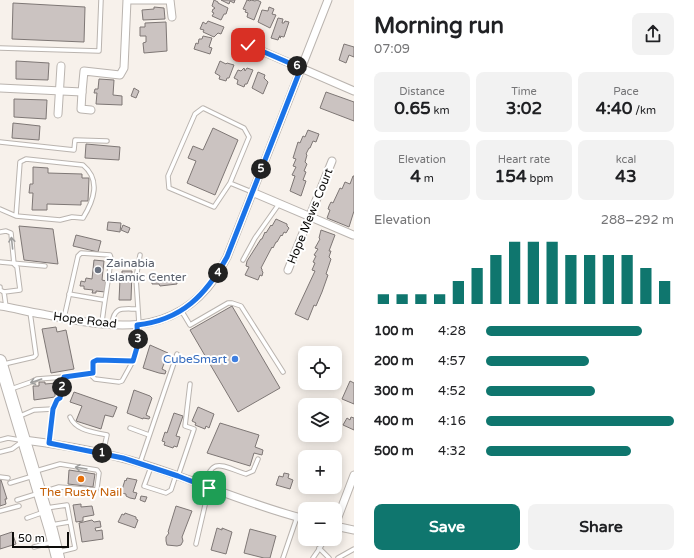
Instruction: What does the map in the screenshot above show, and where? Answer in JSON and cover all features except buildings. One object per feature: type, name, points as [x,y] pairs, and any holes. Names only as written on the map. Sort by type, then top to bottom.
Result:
[{"type":"main road","points":[[0,364],[50,525],[56,551]]},
{"type":"street","points":[[91,110],[81,109],[84,71],[120,75],[124,68],[127,0],[170,0],[172,17]]},
{"type":"street","name":"Hope Road","points":[[3,307],[64,318],[112,324],[138,325],[165,319],[193,302],[215,278],[227,257],[328,0]]},
{"type":"street","points":[[248,45],[354,91]]},
{"type":"street","points":[[58,114],[61,91],[61,66]]},
{"type":"street","points":[[0,88],[82,92]]},
{"type":"street","name":"Hope Mews Court","points":[[288,270],[332,161]]},
{"type":"street","points":[[252,192],[353,235]]},
{"type":"street","points":[[24,440],[103,453],[140,463],[177,475],[254,504],[297,517]]},
{"type":"street","points":[[342,507],[354,475]]},
{"type":"street","points":[[342,527],[354,530]]},
{"type":"lane","points":[[0,48],[99,51],[101,0]]},
{"type":"lane","points":[[203,108],[244,128],[249,137],[230,183],[214,208],[169,188],[168,176],[195,114],[203,108]]},
{"type":"lane","points":[[0,142],[74,150],[75,140],[107,141]]},
{"type":"lane","points":[[0,209],[16,216],[60,220],[72,217],[84,218],[92,204],[94,180],[89,170],[83,165],[26,159],[20,162],[16,216]]},
{"type":"lane","points":[[230,183],[252,192]]},
{"type":"lane","points":[[243,260],[255,238],[279,204]]},
{"type":"lane","points":[[0,232],[6,231],[11,233],[14,264],[17,267],[20,290],[4,292],[0,290],[0,287]]},
{"type":"lane","points":[[64,318],[78,256],[81,253],[110,255],[111,258],[102,323]]},
{"type":"lane","points":[[133,361],[97,360],[93,362],[92,375],[95,379],[119,382],[122,381],[133,361],[138,344],[136,278],[140,255]]},
{"type":"lane","points":[[0,262],[45,266]]},
{"type":"lane","points":[[3,307],[4,292]]},
{"type":"lane","points":[[69,294],[104,300]]},
{"type":"lane","points":[[181,310],[190,325],[228,303],[241,306],[283,372]]},
{"type":"lane","points":[[112,324],[115,312],[120,309],[137,309]]},
{"type":"lane","points":[[0,364],[34,357],[36,355],[30,312]]},
{"type":"lane","points":[[140,463],[177,354]]},
{"type":"lane","points":[[8,390],[37,379],[92,375]]},
{"type":"lane","points":[[49,443],[53,409],[57,400],[60,398],[64,377]]},
{"type":"lane","points":[[151,467],[144,486],[166,493],[171,490],[194,429],[185,426],[190,384]]},
{"type":"lane","points":[[17,417],[34,410],[53,409]]},
{"type":"lane","points":[[70,417],[72,422],[77,426],[107,435],[103,453]]},
{"type":"lane","points":[[130,428],[149,435]]},
{"type":"lane","points":[[0,440],[8,438],[24,440]]},
{"type":"lane","points":[[0,452],[12,449],[24,440]]},
{"type":"lane","points":[[196,544],[207,474],[213,466],[218,465],[246,474],[253,471],[258,459]]},
{"type":"lane","points":[[10,483],[60,464],[97,470],[99,473],[96,490],[59,487],[17,500]]},
{"type":"lane","points":[[0,477],[8,478]]},
{"type":"lane","points":[[27,518],[45,510],[66,505],[75,548],[56,551],[34,547]]},
{"type":"lane","points":[[0,511],[19,506]]},
{"type":"lane","points":[[284,558],[297,517]]},
{"type":"lane","points":[[50,525],[69,522]]},
{"type":"lane","points":[[313,558],[320,548],[329,558]]},
{"type":"lane","points":[[338,558],[354,549]]},
{"type":"place","name":"Zainabia Islamic Center","points":[[98,270]]},
{"type":"place","name":"CubeSmart","points":[[235,359]]},
{"type":"place","name":"The Rusty Nail","points":[[81,479]]},
{"type":"route","points":[[209,488],[144,464],[123,458],[100,452],[49,443],[53,409],[57,400],[60,398],[64,377],[93,373],[93,362],[97,360],[133,361],[138,344],[137,325],[165,319],[179,312],[193,302],[215,278],[227,257],[301,68],[248,45]]}]
